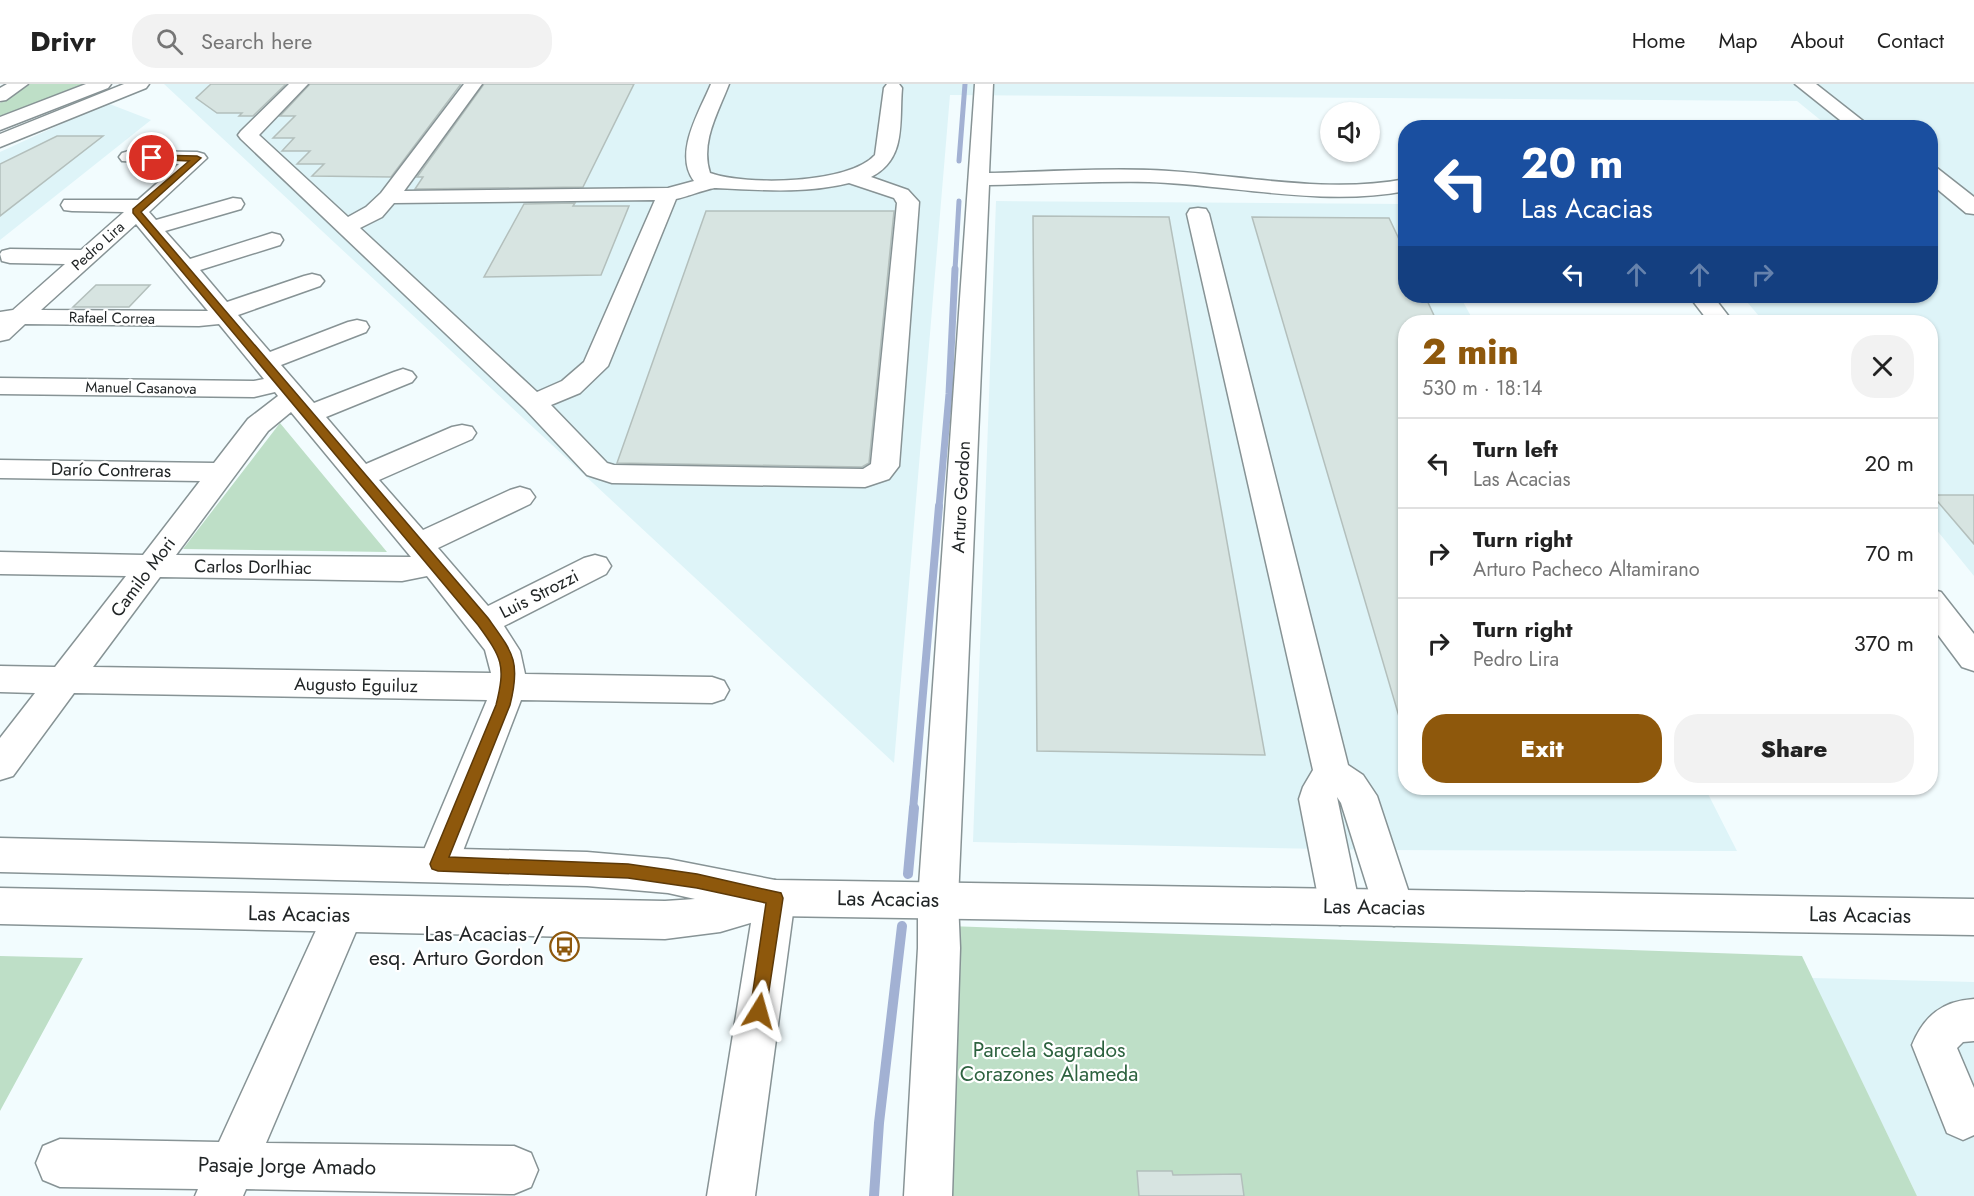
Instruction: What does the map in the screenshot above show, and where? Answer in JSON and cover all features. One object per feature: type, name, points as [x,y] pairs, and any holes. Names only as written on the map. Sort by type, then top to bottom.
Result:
[{"type":"main road","points":[[0,96],[19,84]]},
{"type":"main road","points":[[0,124],[102,84]]},
{"type":"main road","points":[[0,141],[140,84]]},
{"type":"main road","points":[[299,84],[248,135],[534,403],[597,469],[612,474],[865,478],[879,473],[885,466],[908,202],[901,194],[855,178]]},
{"type":"main road","points":[[346,227],[374,212],[388,197],[473,84]]},
{"type":"main road","points":[[720,84],[697,142],[695,163],[701,177],[725,184],[759,186],[855,178],[873,169],[885,158],[893,88]]},
{"type":"main road","points":[[1804,84],[1852,120]]},
{"type":"main road","name":"Arturo Gordon","points":[[928,1196],[939,948],[938,900],[983,90]]},
{"type":"main road","points":[[0,160],[95,117],[94,114],[77,108]]},
{"type":"main road","name":"Pedro Lira","points":[[0,334],[10,317],[143,215],[197,158],[129,157]]},
{"type":"main road","points":[[1938,173],[1964,174]]},
{"type":"main road","points":[[979,179],[1150,176],[1283,188],[1380,190],[1398,186]]},
{"type":"main road","points":[[1938,178],[1974,208]]},
{"type":"main road","points":[[388,197],[668,194],[688,192],[714,181]]},
{"type":"main road","points":[[534,403],[572,387],[595,366],[668,194]]},
{"type":"main road","points":[[72,205],[143,215],[233,204]]},
{"type":"main road","points":[[1198,214],[1332,774],[1350,786],[1358,796],[1394,908]]},
{"type":"main road","points":[[143,215],[184,268],[483,622],[505,652],[509,669],[507,688],[473,780],[438,864]]},
{"type":"main road","points":[[184,268],[272,240]]},
{"type":"main road","points":[[10,256],[86,257]]},
{"type":"main road","name":"Rafael Correa","points":[[10,317],[198,319],[223,314],[312,281]]},
{"type":"main road","points":[[1706,303],[1716,315]]},
{"type":"main road","points":[[287,389],[357,327]]},
{"type":"main road","points":[[287,389],[403,377]]},
{"type":"main road","name":"Manuel Casanova","points":[[0,386],[287,389]]},
{"type":"main road","name":"Camilo Mori","points":[[0,765],[287,389]]},
{"type":"main road","points":[[360,477],[462,432]]},
{"type":"main road","name":"Darío Contreras","points":[[0,469],[223,472]]},
{"type":"main road","name":"Carlos Dorlhiac","points":[[0,563],[402,570],[520,497]]},
{"type":"main road","name":"Luis Strozzi","points":[[483,622],[595,566]]},
{"type":"main road","points":[[1938,611],[1974,658]]},
{"type":"main road","name":"Augusto Eguiluz","points":[[0,679],[712,690]]},
{"type":"main road","points":[[1332,774],[1321,788],[1318,799],[1340,907]]},
{"type":"main road","name":"Las Acacias","points":[[0,855],[587,868],[668,876],[775,898],[1974,917]]},
{"type":"main road","points":[[569,920],[579,911],[589,891],[590,879],[587,868]]},
{"type":"main road","points":[[731,1196],[775,898]]},
{"type":"main road","name":"Las Acacias","points":[[0,906],[569,920],[690,920],[722,915],[775,898]]},
{"type":"main road","points":[[226,1181],[343,915]]},
{"type":"main road","points":[[1963,1117],[1934,1045],[1945,1027],[1961,1020],[1974,1020]]},
{"type":"main road","name":"Pasaje Jorge Amado","points":[[60,1163],[226,1181],[514,1170]]},
{"type":"shaded area","points":[[164,84],[1974,84],[1974,576],[1938,532],[1938,315],[1758,315],[1748,303],[1938,303],[1938,120],[1820,120],[1797,101],[950,95],[894,763]]},
{"type":"shaded area","points":[[107,103],[151,120],[0,240],[0,152]]},
{"type":"shaded area","points":[[996,201],[1398,204],[1398,303],[1464,303],[1470,315],[1398,315],[1398,795],[1709,795],[1737,851],[1377,850],[973,842]]},
{"type":"shaded area","points":[[1812,978],[1974,982],[1974,1196],[1917,1196]]},
{"type":"green space","points":[[30,84],[86,84],[0,116],[0,103]]},
{"type":"green space","points":[[280,423],[387,552],[183,549]]},
{"type":"green space","name":"Parcela Sagrados Corazones Alameda","points":[[921,925],[1802,956],[1917,1196],[905,1196]]},
{"type":"green space","points":[[0,956],[83,958],[0,1111]]},
{"type":"building","points":[[211,84],[286,84],[253,116],[239,116],[242,113],[217,113],[196,98]]},
{"type":"building","points":[[310,84],[461,84],[391,177],[312,176],[324,164],[297,164],[310,151],[282,151],[294,138],[273,138],[295,116],[280,116]]},
{"type":"building","points":[[484,84],[634,84],[583,187],[415,189],[423,177],[417,177]]},
{"type":"building","points":[[57,136],[103,136],[0,216],[0,164]]},
{"type":"building","points":[[575,203],[573,206],[629,206],[601,275],[484,277],[524,204]]},
{"type":"building","points":[[706,211],[894,211],[869,463],[862,467],[617,463]]},
{"type":"building","points":[[1033,216],[1169,217],[1265,755],[1037,751]]},
{"type":"building","points":[[1252,217],[1389,218],[1398,237],[1398,303],[1428,303],[1434,315],[1398,315],[1398,713]]},
{"type":"building","points":[[96,285],[150,285],[129,307],[73,307]]},
{"type":"building","points":[[1938,495],[1974,495],[1974,544],[1938,502]]},
{"type":"building","points":[[1137,1171],[1172,1171],[1173,1175],[1241,1174],[1244,1196],[1139,1196]]},
{"type":"waterway","points":[[959,161],[965,84]]},
{"type":"waterway","points":[[955,270],[959,201]]},
{"type":"waterway","points":[[939,507],[949,394],[955,269]]},
{"type":"waterway","points":[[913,810],[939,506]]},
{"type":"waterway","points":[[908,874],[914,808]]},
{"type":"waterway","points":[[874,1196],[879,1123],[902,926]]},
{"type":"place","name":"Las Acacias / esq. Arturo Gordon","points":[[565,946]]},
{"type":"route","points":[[152,158],[197,158],[136,211],[483,622],[505,652],[509,679],[503,705],[438,864],[628,871],[697,881],[775,898],[759,1011]]}]
